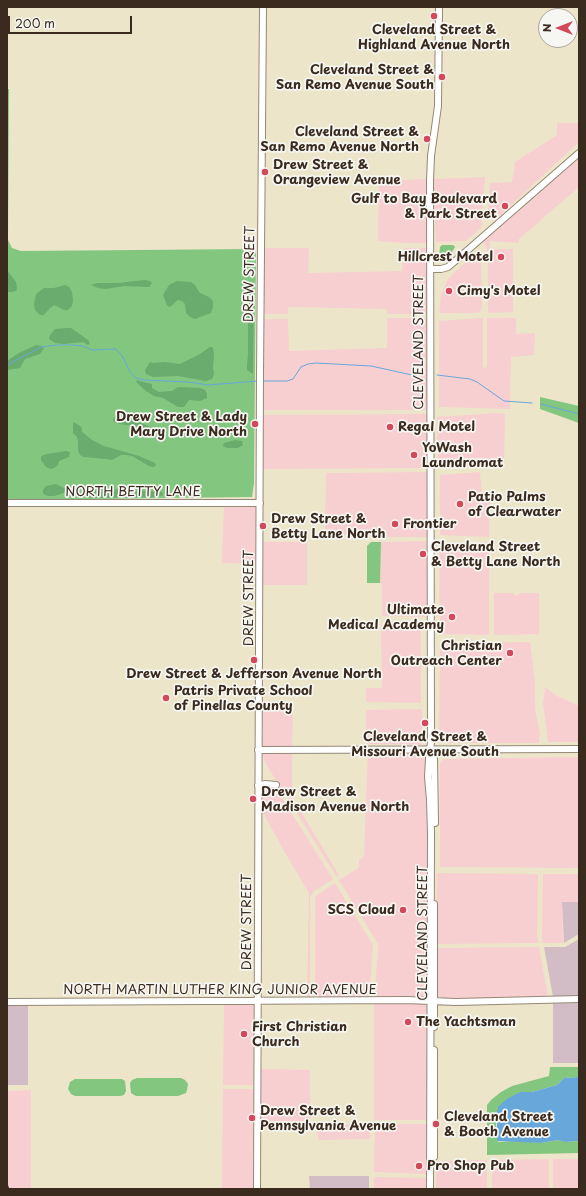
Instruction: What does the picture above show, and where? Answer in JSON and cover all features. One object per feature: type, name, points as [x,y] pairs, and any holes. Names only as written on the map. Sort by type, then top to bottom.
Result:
[{"type":"street","name":"DREW STREET","points":[[257,1189],[258,750],[263,7]]},
{"type":"street","name":"CLEVELAND STREET","points":[[434,1189],[431,1001],[431,848],[428,772],[430,749],[430,269],[431,156],[438,100],[439,7]]},
{"type":"street","points":[[430,269],[441,269],[448,267],[579,153]]},
{"type":"street","name":"NORTH BETTY LANE","points":[[7,503],[260,503]]},
{"type":"street","points":[[258,750],[579,749]]},
{"type":"street","points":[[258,786],[265,784],[276,785]]},
{"type":"street","name":"NORTH MARTIN LUTHER KING JUNIOR AVENUE","points":[[7,1002],[431,1001],[579,999]]},
{"type":"street","points":[[430,1189],[431,1001]]},
{"type":"shaded area","points":[[557,123],[579,123],[579,142],[495,220],[493,220],[488,213],[490,183],[512,182],[515,162],[557,135]]},
{"type":"shaded area","points":[[579,156],[579,187],[519,239],[518,243],[490,241],[490,249],[513,249],[513,312],[488,313],[488,252],[483,240]]},
{"type":"shaded area","points":[[485,177],[481,228],[466,241],[436,242],[433,179]]},
{"type":"shaded area","points":[[428,179],[428,243],[378,241],[379,181]]},
{"type":"shaded area","points":[[264,248],[309,248],[308,273],[402,271],[404,248],[428,248],[426,314],[387,314],[387,309],[288,307],[288,314],[263,314]]},
{"type":"shaded area","points":[[480,249],[482,308],[480,312],[439,313],[441,294],[448,279]]},
{"type":"shaded area","points":[[387,318],[426,318],[427,410],[263,410],[262,319],[288,319],[289,351],[387,348]]},
{"type":"shaded area","points":[[483,318],[483,368],[487,367],[487,318],[516,318],[516,334],[535,333],[534,355],[511,357],[510,409],[439,407],[439,321]]},
{"type":"shaded area","points":[[499,413],[505,414],[504,468],[438,467],[437,417]]},
{"type":"shaded area","points":[[427,414],[427,468],[262,469],[263,415]]},
{"type":"shaded area","points":[[427,472],[427,537],[373,537],[325,534],[326,473]]},
{"type":"shaded area","points":[[480,472],[482,495],[490,496],[489,537],[440,535],[440,475]]},
{"type":"shaded area","points":[[224,504],[257,505],[257,564],[222,563]]},
{"type":"shaded area","points":[[427,541],[428,617],[382,616],[382,584],[380,583],[381,542]]},
{"type":"shaded area","points":[[262,542],[307,542],[307,585],[262,585]]},
{"type":"shaded area","points":[[489,542],[489,635],[440,634],[439,547],[441,545]]},
{"type":"shaded area","points":[[494,593],[514,593],[514,595],[519,595],[519,593],[539,593],[539,634],[494,635]]},
{"type":"shaded area","points":[[421,623],[421,703],[366,702],[366,688],[382,688],[381,624]]},
{"type":"shaded area","points":[[530,642],[535,680],[535,709],[540,733],[539,743],[440,743],[440,643]]},
{"type":"shaded area","points":[[545,687],[557,696],[579,706],[579,742],[548,742],[543,704]]},
{"type":"shaded area","points":[[261,709],[293,709],[292,747],[261,748]]},
{"type":"shaded area","points":[[422,709],[422,745],[366,744],[366,710]]},
{"type":"shaded area","points":[[368,751],[428,751],[427,998],[374,998],[378,944],[339,880],[357,869],[359,867],[359,860],[364,856]]},
{"type":"shaded area","points":[[261,752],[292,752],[292,797],[339,875],[337,877],[267,766]]},
{"type":"shaded area","points":[[579,757],[579,868],[440,867],[440,763],[444,759]]},
{"type":"shaded area","points":[[275,787],[333,879],[314,891],[310,897],[310,998],[307,998],[309,893],[260,807],[261,788]]},
{"type":"shaded area","points":[[437,873],[538,874],[537,937],[539,943],[436,944]]},
{"type":"shaded area","points":[[543,874],[579,874],[579,902],[562,902],[563,943],[543,943]]},
{"type":"shaded area","points":[[335,883],[373,945],[369,998],[315,998],[315,898]]},
{"type":"shaded area","points":[[562,902],[579,902],[579,934],[564,943]]},
{"type":"shaded area","points":[[579,939],[579,997],[553,997],[544,947],[565,947]]},
{"type":"shaded area","points":[[539,947],[548,997],[436,999],[436,948]]},
{"type":"shaded area","points":[[374,1002],[427,1003],[427,1120],[374,1120]]},
{"type":"shaded area","points":[[553,1002],[579,1002],[579,1063],[553,1063]]},
{"type":"shaded area","points":[[7,1004],[28,1004],[28,1085],[7,1085]]},
{"type":"shaded area","points":[[224,1004],[255,1004],[255,1085],[223,1085]]},
{"type":"shaded area","points":[[260,1069],[310,1070],[310,1121],[260,1121]]},
{"type":"shaded area","points":[[223,1089],[255,1089],[255,1189],[222,1189]]},
{"type":"shaded area","points":[[31,1090],[31,1189],[7,1189],[7,1091]]},
{"type":"shaded area","points":[[370,1124],[370,1139],[319,1140],[315,1125]]},
{"type":"shaded area","points":[[375,1124],[427,1124],[427,1174],[374,1172]]},
{"type":"shaded area","points":[[549,1159],[549,1189],[492,1189],[492,1160]]},
{"type":"shaded area","points":[[553,1159],[579,1159],[579,1189],[553,1189]]},
{"type":"shaded area","points":[[487,1160],[487,1189],[436,1189],[436,1161]]},
{"type":"shaded area","points":[[309,1176],[369,1176],[369,1189],[310,1189]]},
{"type":"shaded area","points":[[374,1177],[427,1178],[427,1189],[374,1189]]},
{"type":"green space","points":[[7,89],[9,89],[8,240],[12,248],[21,251],[251,249],[255,251],[254,483],[252,497],[7,500]]},
{"type":"green space","points":[[442,245],[453,245],[455,247],[444,259],[439,256],[440,247]]},
{"type":"green space","points":[[7,270],[16,282],[16,291],[7,292]]},
{"type":"green space","points":[[144,280],[152,283],[149,287],[124,286],[106,289],[91,285],[97,283],[119,283]]},
{"type":"green space","points":[[177,281],[191,282],[200,293],[209,297],[213,301],[211,313],[195,319],[186,313],[185,304],[178,300],[169,307],[163,295],[169,285]]},
{"type":"green space","points":[[65,285],[69,287],[72,292],[73,300],[72,306],[68,310],[64,310],[54,305],[44,315],[40,315],[35,310],[34,304],[36,294],[44,288],[54,288]]},
{"type":"green space","points":[[251,294],[253,294],[254,300],[253,374],[247,370],[248,298]]},
{"type":"green space","points":[[71,328],[90,343],[88,345],[83,342],[64,344],[55,343],[49,339],[50,335],[55,329]]},
{"type":"green space","points":[[36,345],[44,348],[40,354],[25,359],[20,368],[7,370],[7,361],[19,353]]},
{"type":"green space","points":[[210,347],[213,347],[214,355],[214,374],[212,379],[206,381],[178,376],[153,377],[146,374],[145,370],[150,362],[180,364]]},
{"type":"green space","points":[[136,380],[152,384],[152,388],[159,392],[172,391],[178,387],[200,388],[205,390],[207,398],[200,401],[189,400],[184,407],[178,407],[163,398],[154,396],[146,391],[137,383]]},
{"type":"green space","points":[[540,397],[579,406],[579,423],[540,409]]},
{"type":"green space","points":[[116,417],[134,420],[164,433],[164,435],[133,426],[119,424],[113,421]]},
{"type":"green space","points":[[73,422],[79,425],[82,428],[82,432],[92,440],[104,446],[139,456],[155,463],[156,465],[154,467],[149,466],[132,456],[126,455],[121,455],[112,460],[84,457],[80,455],[78,451],[77,437],[73,433]]},
{"type":"green space","points":[[235,440],[242,441],[243,445],[238,448],[227,448],[223,446],[224,443]]},
{"type":"green space","points":[[66,451],[70,452],[69,457],[59,461],[58,465],[54,468],[51,469],[46,467],[41,460],[41,456]]},
{"type":"green space","points":[[56,484],[70,491],[54,496],[43,494],[43,490],[46,486]]},
{"type":"green space","points":[[84,488],[162,492],[163,495],[157,497],[93,498],[88,497],[83,490]]},
{"type":"green space","points":[[371,542],[381,542],[380,583],[367,583],[367,546]]},
{"type":"green space","points":[[550,1067],[579,1067],[579,1077],[564,1078],[557,1085],[532,1092],[520,1092],[498,1110],[496,1124],[498,1142],[519,1141],[541,1143],[558,1140],[565,1142],[579,1141],[579,1153],[487,1155],[487,1105],[501,1092],[512,1086],[549,1076]]},
{"type":"green space","points":[[137,1078],[181,1078],[188,1084],[187,1090],[186,1093],[178,1096],[136,1096],[131,1093],[130,1083],[132,1080]]},
{"type":"green space","points":[[75,1079],[122,1079],[125,1081],[126,1091],[124,1095],[120,1096],[75,1096],[71,1094],[68,1089],[70,1082]]},
{"type":"water","points":[[579,1077],[579,1141],[565,1142],[558,1140],[541,1143],[497,1141],[497,1110],[498,1107],[507,1099],[520,1092],[532,1092],[557,1085],[564,1078]]},
{"type":"waterway","points":[[7,365],[41,347],[72,345],[82,346],[92,350],[116,349],[123,357],[130,372],[136,378],[144,380],[188,382],[208,385],[258,381]]},
{"type":"waterway","points":[[263,381],[287,381],[293,379],[301,367],[316,363],[371,366],[412,375]]},
{"type":"waterway","points":[[437,375],[470,379],[477,382],[504,401],[532,403]]},
{"type":"waterway","points":[[541,404],[579,414]]},
{"type":"place","name":"Cleveland Street & Highland Avenue North","points":[[434,16]]},
{"type":"place","name":"Cleveland Street & San Remo Avenue South","points":[[442,77]]},
{"type":"place","name":"Cleveland Street & San Remo Avenue North","points":[[427,139]]},
{"type":"place","name":"Drew Street & Orangeview Avenue","points":[[265,172]]},
{"type":"place","name":"Gulf to Bay Boulevard & Park Street","points":[[505,206]]},
{"type":"place","name":"Hillcrest Motel","points":[[501,257]]},
{"type":"place","name":"Cimy's Motel","points":[[449,291]]},
{"type":"place","name":"Drew Street & Lady Mary Drive North","points":[[255,424]]},
{"type":"place","name":"Regal Motel","points":[[390,427]]},
{"type":"place","name":"YoWash Laundromat","points":[[414,455]]},
{"type":"place","name":"Patio Palms of Clearwater","points":[[460,504]]},
{"type":"place","name":"Frontier","points":[[395,524]]},
{"type":"place","name":"Drew Street & Betty Lane North","points":[[263,526]]},
{"type":"place","name":"Cleveland Street & Betty Lane North","points":[[423,554]]},
{"type":"place","name":"Ultimate Medical Academy","points":[[452,617]]},
{"type":"place","name":"Christian Outreach Center","points":[[510,653]]},
{"type":"place","name":"Drew Street & Jefferson Avenue North","points":[[254,660]]},
{"type":"place","name":"Patris Private School of Pinellas County","points":[[166,698]]},
{"type":"place","name":"Cleveland Street & Missouri Avenue South","points":[[425,723]]},
{"type":"place","name":"Drew Street & Madison Avenue North","points":[[253,799]]},
{"type":"place","name":"SCS Cloud","points":[[403,910]]},
{"type":"place","name":"The Yachtsman","points":[[408,1022]]},
{"type":"place","name":"First Christian Church","points":[[244,1034]]},
{"type":"place","name":"Drew Street & Pennsylvania Avenue","points":[[252,1118]]},
{"type":"place","name":"Cleveland Street & Booth Avenue","points":[[436,1124]]},
{"type":"place","name":"Pro Shop Pub","points":[[419,1166]]}]
